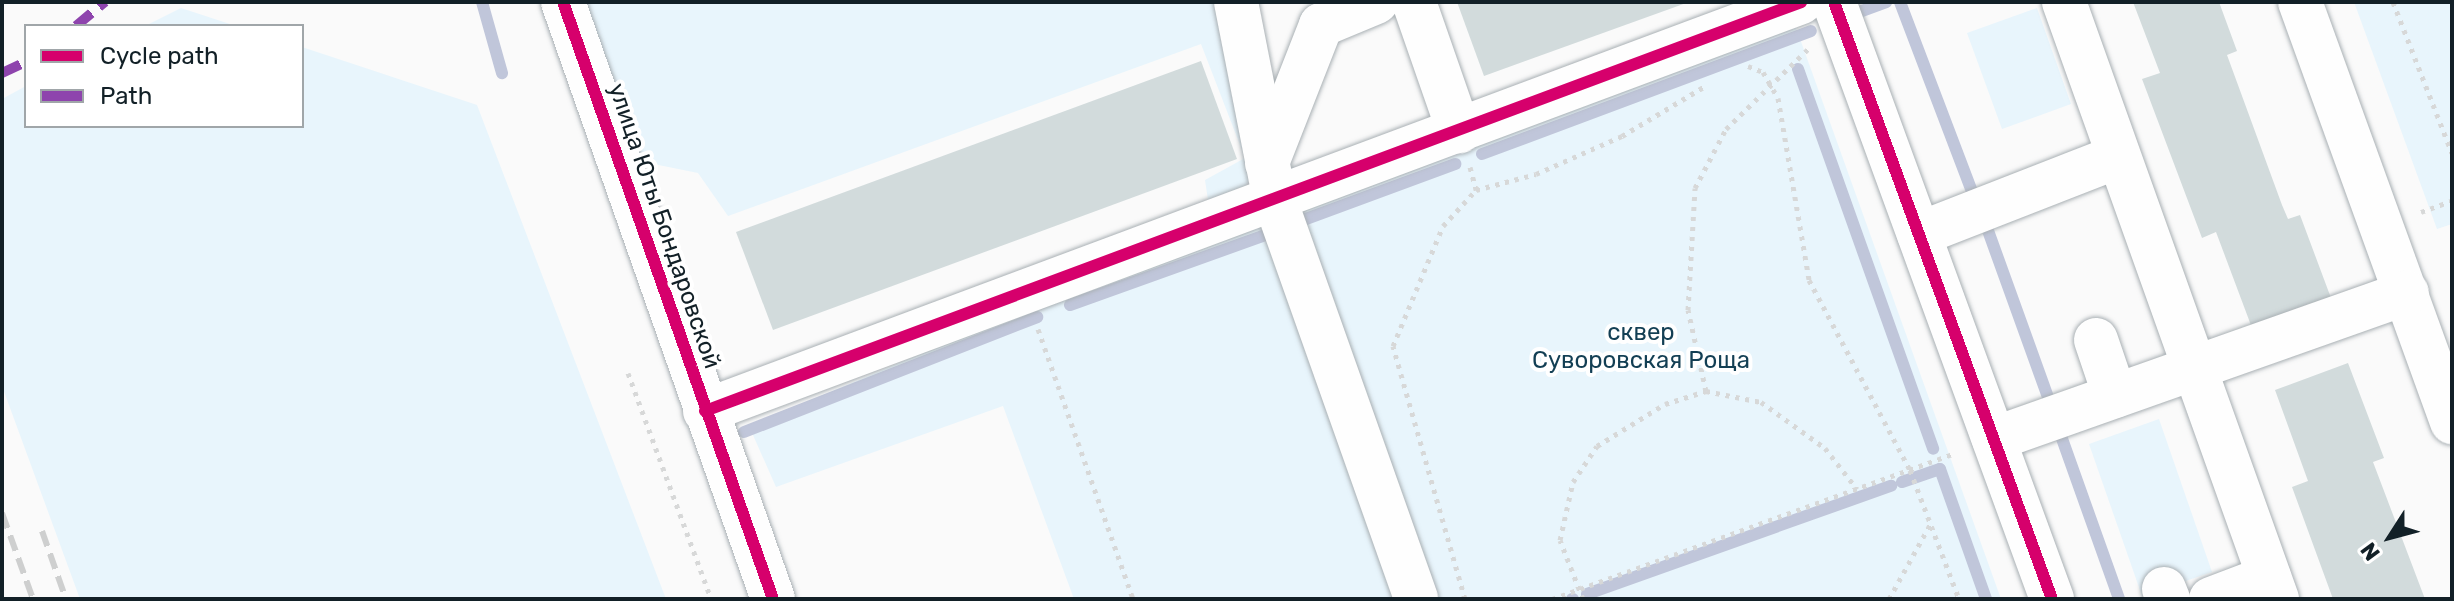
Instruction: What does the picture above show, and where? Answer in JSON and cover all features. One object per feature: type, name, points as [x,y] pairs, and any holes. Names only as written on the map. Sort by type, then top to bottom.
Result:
[{"type":"street","name":"улица Юты Бондаровской","points":[[563,2],[773,599]]},
{"type":"street","points":[[1236,2],[1271,182],[1416,599]]},
{"type":"street","points":[[1271,182],[1321,25],[1376,2]]},
{"type":"street","points":[[1414,2],[1459,131]]},
{"type":"street","points":[[705,411],[1026,294],[1271,182],[1459,131],[1801,2]]},
{"type":"street","points":[[1834,2],[2052,599]]},
{"type":"street","points":[[2300,2],[2452,422]]},
{"type":"street","points":[[2055,5],[2082,96],[2116,157],[2273,588],[2211,599]]},
{"type":"street","points":[[1919,234],[2116,157]]},
{"type":"street","points":[[1994,439],[2407,293]]},
{"type":"street","points":[[2096,340],[2115,396]]},
{"type":"path","points":[[2393,2],[2452,153]]},
{"type":"path","points":[[1737,69],[1749,66],[1773,84],[1809,280],[1910,470],[1959,599]]},
{"type":"path","points":[[1465,599],[1393,346],[1443,226],[1476,190],[1536,174],[1622,136],[1715,78]]},
{"type":"path","points":[[1706,391],[1688,310],[1695,188],[1726,129],[1773,84]]},
{"type":"path","points":[[1026,294],[1133,599]]},
{"type":"path","points":[[628,373],[711,599]]},
{"type":"path","points":[[1583,599],[1560,540],[1581,465],[1618,428],[1706,391],[1761,402],[1825,448],[1857,489]]},
{"type":"path","points":[[1552,599],[1994,439]]},
{"type":"path","points":[[1889,599],[1931,522]]},
{"type":"green space","points":[[574,2],[1224,2],[1255,164],[1240,201],[1209,207],[1205,180],[1245,158],[1201,44],[728,216],[698,173],[634,160]]},
{"type":"green space","points":[[2354,2],[2452,2],[2452,224],[2437,229]]},
{"type":"green space","points":[[181,8],[230,24],[149,24]]},
{"type":"green space","points":[[2037,8],[2071,104],[2002,129],[1967,33]]},
{"type":"green space","name":"сквер Суворовская Роща","points":[[1794,22],[2001,599],[1425,599],[1286,208]]},
{"type":"green space","points":[[304,48],[477,105],[666,599],[80,599],[2,386],[2,99],[24,87],[24,128],[304,128]]},
{"type":"green space","points":[[1273,218],[1410,599],[1074,599],[1003,406],[776,487],[749,426],[1057,297]]},
{"type":"green space","points":[[2159,419],[2212,572],[2142,596],[2089,444]]},
{"type":"building","points":[[1457,2],[1689,2],[1484,76]]},
{"type":"building","points":[[2133,2],[2219,2],[2237,51],[2227,55],[2282,205],[2288,219],[2300,215],[2331,298],[2252,328],[2216,232],[2202,238],[2142,79],[2160,73]]},
{"type":"building","points":[[1201,61],[1237,159],[773,330],[736,232]]},
{"type":"building","points":[[2348,363],[2384,458],[2373,462],[2425,599],[2333,599],[2292,487],[2308,481],[2275,390]]},
{"type":"waterway","points":[[482,2],[502,73]]},
{"type":"waterway","points":[[1859,12],[1886,2]]},
{"type":"waterway","points":[[1900,2],[1973,194]]},
{"type":"waterway","points":[[1482,154],[1811,31]]},
{"type":"waterway","points":[[1798,69],[1933,449]]},
{"type":"waterway","points":[[1295,223],[1455,164]]},
{"type":"waterway","points":[[1986,225],[2049,400]]},
{"type":"waterway","points":[[1070,305],[1274,232]]},
{"type":"waterway","points":[[744,432],[1037,317]]},
{"type":"waterway","points":[[2060,433],[2119,599]]},
{"type":"waterway","points":[[1902,482],[1940,469],[1986,599]]},
{"type":"waterway","points":[[1587,594],[1891,486]]},
{"type":"railway","points":[[2,513],[33,599]]},
{"type":"railway","points":[[42,531],[66,599]]},
{"type":"marked path","points":[[78,24],[105,2]]},
{"type":"marked path","points":[[2,73],[24,63]]},
{"type":"cycle path","points":[[563,2],[773,599]]},
{"type":"cycle path","points":[[705,411],[1801,2]]},
{"type":"cycle path","points":[[1834,2],[2052,599]]}]
